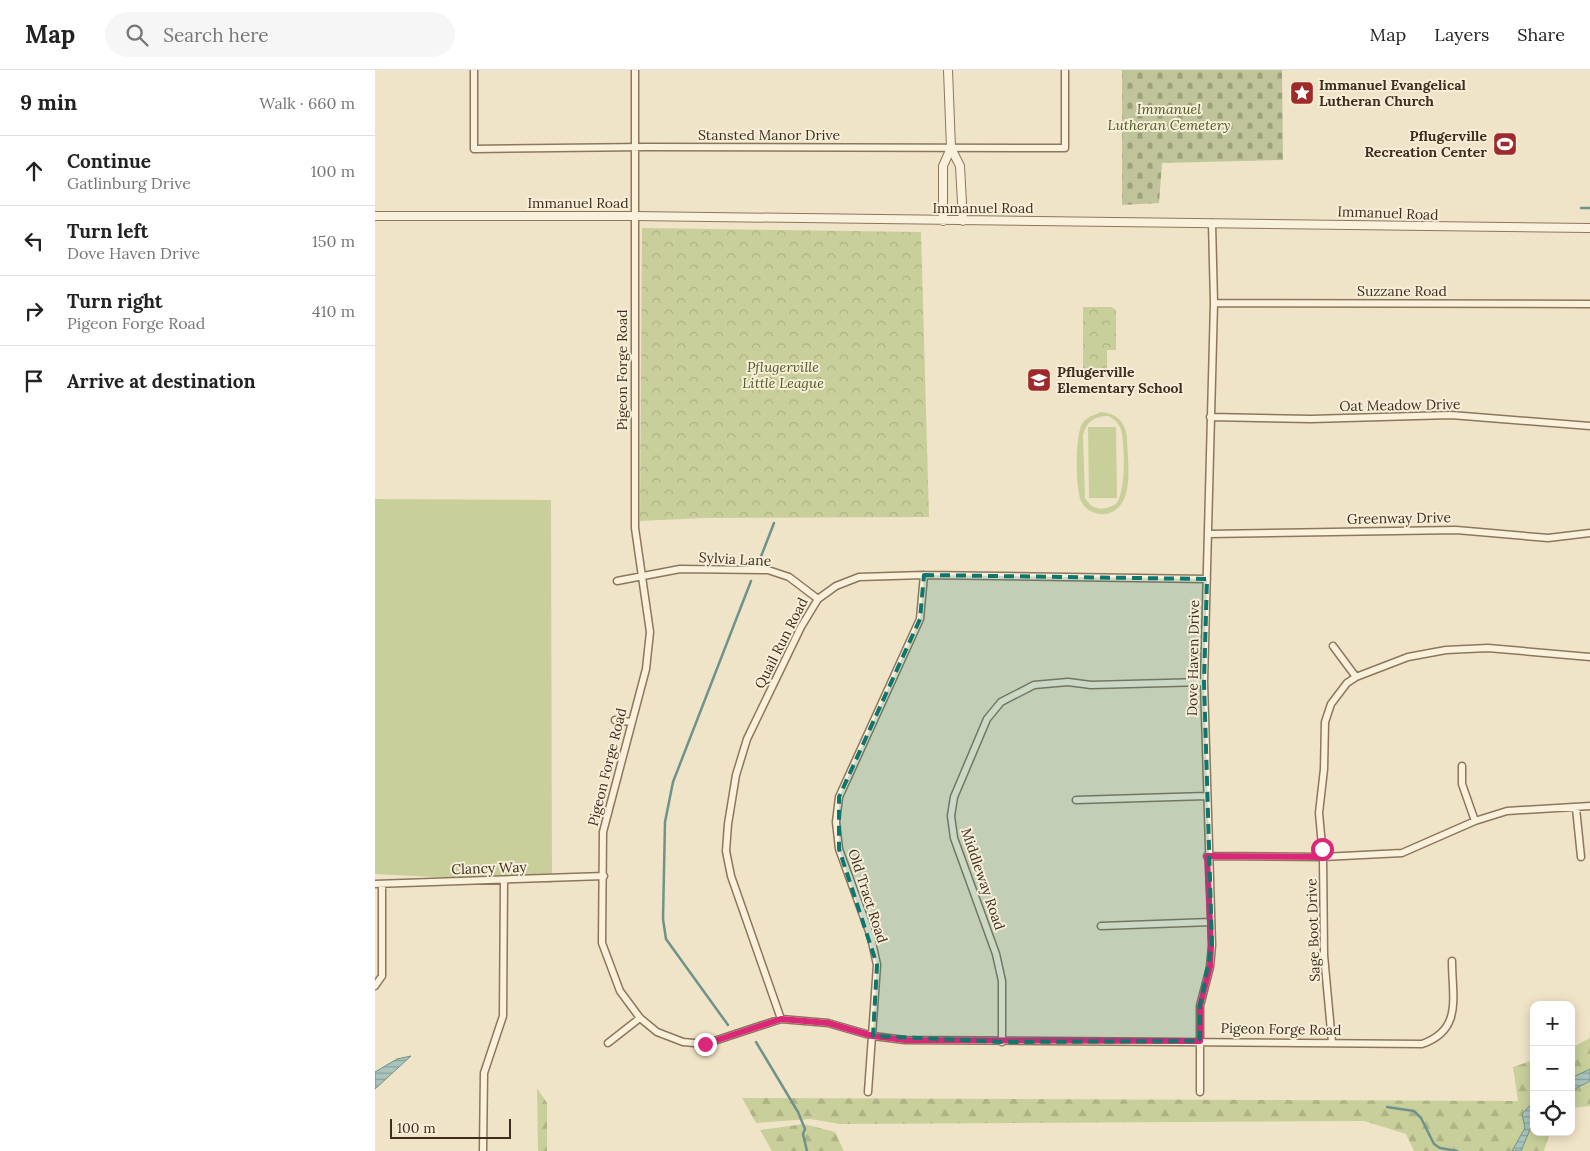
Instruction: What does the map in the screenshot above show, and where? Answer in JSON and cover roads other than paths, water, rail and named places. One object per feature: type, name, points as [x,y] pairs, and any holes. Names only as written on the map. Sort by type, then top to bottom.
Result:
[{"type":"street","name":"Stansted Manor Drive","points":[[474,70],[473,149],[634,147],[1065,148],[1065,70]]},
{"type":"street","name":"Pigeon Forge Road","points":[[635,70],[635,528],[650,632],[646,669],[603,832],[603,943],[620,991],[640,1018],[657,1032],[683,1042],[705,1044],[781,1019],[828,1023],[873,1036],[905,1040],[1422,1044],[1443,1034],[1451,1019],[1452,961]]},
{"type":"street","points":[[948,70],[951,148],[960,166],[963,221]]},
{"type":"street","points":[[943,221],[943,166],[951,148]]},
{"type":"street","name":"Immanuel Road","points":[[375,216],[634,216],[1590,228]]},
{"type":"street","name":"Dove Haven Drive","points":[[1200,1092],[1200,1006],[1210,967],[1211,922],[1207,856],[1204,682],[1214,303],[1212,223]]},
{"type":"street","name":"Suzzane Road","points":[[1214,303],[1590,304]]},
{"type":"street","name":"Oat Meadow Drive","points":[[1210,417],[1311,419],[1451,415],[1590,426]]},
{"type":"street","name":"Greenway Drive","points":[[1209,534],[1456,530],[1548,538],[1590,533]]},
{"type":"street","name":"Sylvia Lane","points":[[617,581],[680,569],[768,570],[789,577],[818,599]]},
{"type":"street","name":"Quail Run Road","points":[[781,1019],[731,876],[726,851],[728,824],[736,775],[747,739],[801,627],[818,599],[836,586],[859,577],[924,575],[1207,578]]},
{"type":"street","name":"Old Tract Road","points":[[868,1092],[877,966],[871,937],[839,849],[836,822],[839,796],[920,619],[924,575]]},
{"type":"street","points":[[1333,646],[1356,677]]},
{"type":"street","name":"Sage Boot Drive","points":[[1331,1042],[1325,955],[1323,857],[1319,813],[1324,769],[1325,722],[1331,704],[1347,684],[1356,677],[1408,657],[1446,650],[1488,648],[1590,657]]},
{"type":"street","name":"Middleway Road","points":[[1001,1042],[1002,981],[996,954],[954,838],[951,816],[953,797],[987,719],[1001,702],[1034,685],[1068,682],[1091,684],[1204,682]]},
{"type":"street","points":[[615,720],[631,722]]},
{"type":"street","points":[[1462,766],[1462,784],[1475,820]]},
{"type":"street","points":[[1075,800],[1206,796]]},
{"type":"street","points":[[1207,856],[1323,857],[1402,853],[1475,820],[1507,811],[1590,806]]},
{"type":"street","points":[[1575,808],[1581,857]]},
{"type":"street","name":"Clancy Way","points":[[378,884],[604,876]]},
{"type":"street","points":[[483,1151],[485,1073],[503,1016],[504,880]]},
{"type":"street","points":[[375,986],[382,976],[378,884]]},
{"type":"street","points":[[1101,926],[1211,922]]},
{"type":"street","points":[[608,1043],[640,1018]]},
{"type":"water","points":[[411,1056],[375,1089],[375,1072],[397,1059]]},
{"type":"water","points":[[1590,1069],[1590,1081],[1575,1089],[1575,1076]]},
{"type":"water","points":[[1530,1105],[1530,1130],[1521,1151],[1512,1151],[1525,1128],[1522,1114]]},
{"type":"waterway","points":[[1581,208],[1590,208]]},
{"type":"waterway","points":[[760,559],[774,523]]},
{"type":"waterway","points":[[728,1025],[666,939],[663,919],[665,822],[673,782],[751,581]]},
{"type":"waterway","points":[[756,1042],[798,1112],[805,1129],[803,1134],[807,1151]]},
{"type":"waterway","points":[[1387,1107],[1414,1111],[1421,1118],[1434,1144],[1440,1148],[1457,1151]]},
{"type":"place","name":"Immanuel Evangelical Lutheran Church","points":[[1302,93]]},
{"type":"place","name":"Pflugerville Recreation Center","points":[[1505,144]]},
{"type":"place","name":"Pflugerville Elementary School","points":[[1039,380]]},
{"type":"park label","name":"Immanuel Lutheran Cemetery","points":[[1169,118]]},
{"type":"park label","name":"Pflugerville Little League","points":[[783,376]]}]
